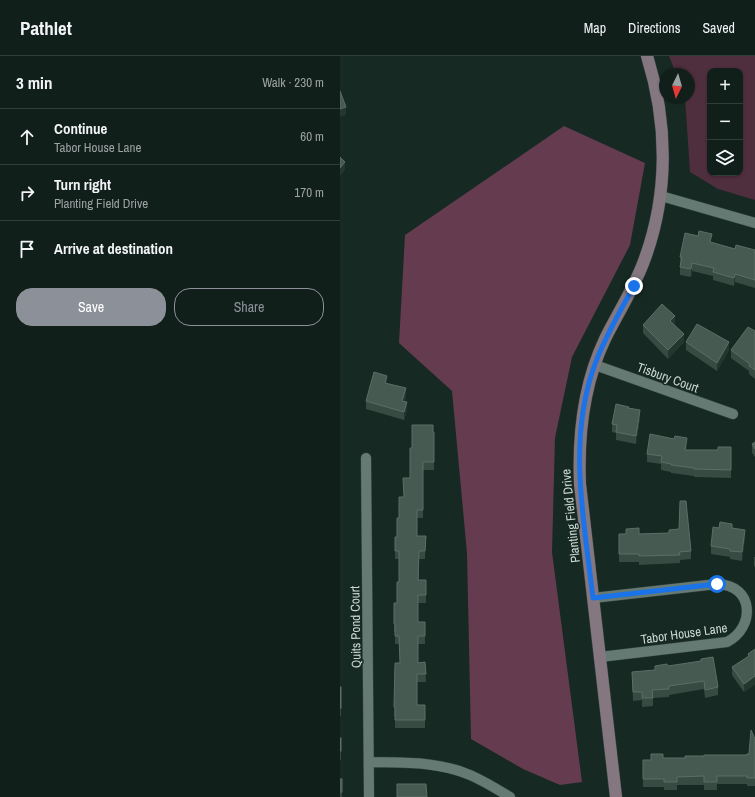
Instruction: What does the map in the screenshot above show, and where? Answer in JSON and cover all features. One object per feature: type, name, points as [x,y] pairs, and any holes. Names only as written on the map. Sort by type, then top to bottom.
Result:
[{"type":"street","name":"Planting Field Drive","points":[[616,797],[580,484],[580,431],[584,404],[595,365],[605,340],[634,286],[644,261],[653,235],[661,196],[664,144],[661,117],[654,80],[647,56]]},
{"type":"street","points":[[661,196],[755,223]]},
{"type":"street","name":"Tisbury Court","points":[[595,365],[732,414]]},
{"type":"street","name":"Quits Pond Court","points":[[366,458],[370,797]]},
{"type":"street","name":"Tabor House Lane","points":[[593,598],[726,584],[734,587],[742,593],[747,600],[749,608],[747,626],[735,639],[726,642],[600,657]]},
{"type":"street","points":[[369,762],[425,764],[452,768],[469,774],[510,797]]},
{"type":"shaded area","points":[[669,56],[755,56],[755,200],[718,189],[690,172],[685,104],[695,104],[695,68],[674,68]]},
{"type":"shaded area","points":[[564,126],[645,163],[630,245],[572,357],[555,438],[552,552],[582,782],[560,785],[523,769],[471,739],[467,553],[452,391],[399,343],[405,235]]},
{"type":"building","points":[[340,91],[346,107],[340,109]]},
{"type":"building","points":[[340,157],[345,162],[340,168]]},
{"type":"building","points":[[699,231],[712,234],[710,242],[735,249],[736,245],[755,250],[755,280],[735,274],[734,278],[713,272],[714,268],[692,263],[691,269],[680,267],[682,257],[680,257],[685,233],[698,236]]},
{"type":"building","points":[[662,304],[675,316],[670,321],[684,334],[668,350],[643,325]]},
{"type":"building","points":[[697,324],[729,342],[717,363],[686,342]]},
{"type":"building","points":[[748,327],[755,331],[755,370],[749,366],[750,364],[731,350]]},
{"type":"building","points":[[374,372],[387,376],[385,383],[406,388],[402,401],[407,402],[404,412],[366,401]]},
{"type":"building","points":[[616,404],[640,410],[636,436],[616,432],[617,425],[612,424]]},
{"type":"building","points":[[412,425],[433,425],[434,432],[434,462],[423,462],[423,510],[417,510],[417,536],[426,536],[425,551],[419,551],[418,580],[426,580],[426,595],[418,595],[418,622],[425,622],[425,636],[418,636],[418,663],[425,662],[426,674],[417,674],[417,705],[425,705],[425,720],[395,720],[395,663],[400,663],[399,636],[395,636],[394,624],[394,603],[397,603],[397,582],[399,582],[399,551],[395,551],[395,537],[397,537],[397,518],[399,518],[399,497],[404,497],[403,478],[410,478]]},
{"type":"building","points":[[650,434],[674,439],[675,436],[687,438],[685,450],[718,450],[718,447],[731,447],[731,470],[694,469],[661,462],[662,456],[647,454]]},
{"type":"building","points":[[755,442],[755,449],[752,444]]},
{"type":"building","points":[[680,501],[686,501],[691,551],[679,552],[680,555],[639,556],[639,554],[619,554],[619,534],[626,534],[626,529],[639,528],[639,534],[669,533],[669,530],[679,529]]},
{"type":"building","points":[[720,522],[732,524],[732,528],[745,530],[742,552],[730,551],[730,549],[711,546],[713,527],[719,528]]},
{"type":"building","points":[[755,649],[755,676],[744,684],[732,667],[749,656],[748,654]]},
{"type":"building","points":[[713,657],[718,687],[705,690],[704,681],[669,686],[669,689],[652,690],[653,698],[642,698],[642,692],[633,692],[632,672],[655,670],[655,666],[667,664],[668,666],[701,661],[701,659]]},
{"type":"building","points":[[341,687],[341,708],[340,708]]},
{"type":"building","points":[[751,730],[755,739],[755,778],[747,778],[747,776],[717,776],[717,782],[704,782],[704,776],[677,777],[677,782],[664,782],[664,779],[643,779],[643,760],[651,760],[651,754],[663,754],[663,758],[685,758],[685,756],[749,754]]},
{"type":"building","points":[[341,738],[341,751],[340,751]]},
{"type":"building","points":[[340,779],[342,779],[342,792],[340,792]]},
{"type":"building","points":[[397,784],[426,784],[427,797],[397,797]]},
{"type":"route","points":[[634,286],[605,340],[590,378],[580,431],[580,484],[593,598],[717,584]]}]
